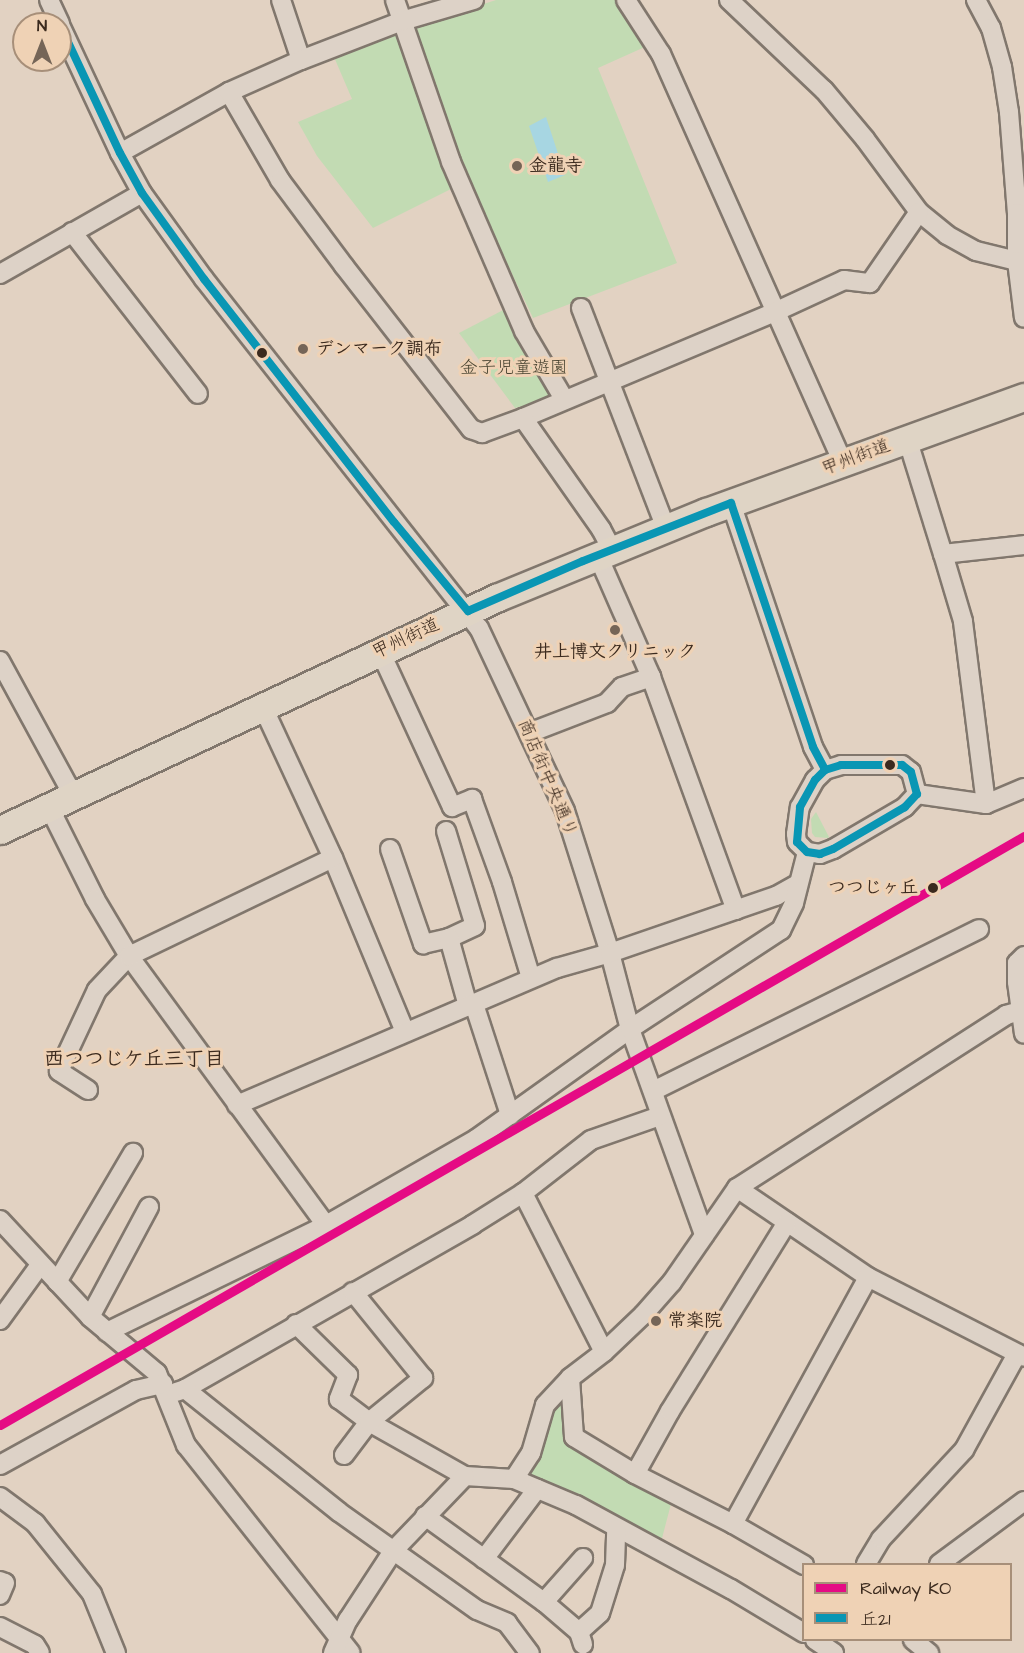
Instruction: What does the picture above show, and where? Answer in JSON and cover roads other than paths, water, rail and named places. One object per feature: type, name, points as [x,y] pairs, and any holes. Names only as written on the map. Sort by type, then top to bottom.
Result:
[{"type":"highway","name":"甲州街道","points":[[0,830],[262,705],[468,611],[605,553],[732,503],[1024,397]]},
{"type":"street","points":[[281,0],[302,60]]},
{"type":"street","points":[[396,0],[451,162],[524,331],[564,399]]},
{"type":"street","points":[[120,153],[229,92],[302,60],[402,21],[474,0]]},
{"type":"street","points":[[626,0],[661,54],[843,463]]},
{"type":"street","points":[[729,0],[824,90],[865,139],[919,212],[947,235],[976,251],[1020,252]]},
{"type":"street","points":[[976,0],[991,28],[1017,109],[1024,318]]},
{"type":"street","name":"商店街中央通り","points":[[72,50],[120,153],[142,193],[204,279],[394,522],[468,611],[479,628],[565,811],[610,952],[630,1029],[704,1234]]},
{"type":"street","points":[[229,92],[280,180],[471,429],[482,433],[523,418],[777,311],[844,280],[870,283],[919,212]]},
{"type":"street","points":[[0,274],[142,193]]},
{"type":"street","points":[[72,232],[198,394]]},
{"type":"street","points":[[581,308],[666,528]]},
{"type":"street","points":[[523,418],[601,529],[605,553],[736,910]]},
{"type":"street","points":[[907,438],[963,621],[986,804]]},
{"type":"street","points":[[732,503],[813,747],[825,770]]},
{"type":"street","points":[[943,554],[1024,545]]},
{"type":"street","points":[[380,651],[452,807],[472,799],[502,882],[531,978]]},
{"type":"street","points":[[0,661],[74,795]]},
{"type":"street","points":[[529,733],[607,703],[622,687],[651,677]]},
{"type":"street","points":[[262,705],[333,858],[405,1032]]},
{"type":"street","points":[[841,765],[902,765],[911,772],[917,794],[906,807],[833,849],[820,854],[807,852],[797,842],[800,807],[815,780],[825,770],[841,765]]},
{"type":"street","points":[[917,794],[986,804],[1024,788]]},
{"type":"street","points":[[49,807],[95,899],[129,956],[326,1225]]},
{"type":"street","points":[[390,849],[423,944],[449,938],[475,926],[446,831]]},
{"type":"street","points":[[107,1332],[326,1225],[476,1139],[630,1029],[781,930],[795,903],[807,852]]},
{"type":"street","points":[[88,1090],[59,1071],[97,990],[129,956],[333,858]]},
{"type":"street","points":[[237,1105],[531,978],[591,956],[610,952],[776,896],[798,884]]},
{"type":"street","points":[[653,1091],[980,929]]},
{"type":"street","points":[[449,938],[510,1115]]},
{"type":"street","points":[[1024,956],[1017,963],[1024,1034]]},
{"type":"street","points":[[514,1479],[531,1453],[545,1405],[570,1378],[604,1352],[672,1282],[737,1188],[1021,1006]]},
{"type":"street","points":[[0,1465],[136,1390],[185,1389],[472,1226],[523,1193],[591,1140],[660,1116]]},
{"type":"street","points":[[57,1282],[133,1153]]},
{"type":"street","points":[[737,1188],[868,1277],[1021,1356],[963,1450],[882,1539],[867,1563]]},
{"type":"street","points":[[523,1193],[604,1352]]},
{"type":"street","points":[[90,1317],[149,1207]]},
{"type":"street","points":[[0,1220],[90,1317],[157,1373],[186,1445],[342,1648]]},
{"type":"street","points":[[635,1474],[670,1411],[787,1222]]},
{"type":"street","points":[[0,1320],[40,1265]]},
{"type":"street","points":[[733,1524],[868,1277]]},
{"type":"street","points":[[344,1455],[369,1422],[423,1378],[353,1293]]},
{"type":"street","points":[[296,1324],[348,1375],[339,1398],[369,1422],[465,1476],[514,1479],[576,1505],[616,1529],[731,1589],[802,1632]]},
{"type":"street","points":[[570,1378],[574,1437],[635,1474],[733,1524],[802,1564]]},
{"type":"street","points":[[185,1389],[339,1512],[477,1610],[507,1623],[530,1653]]},
{"type":"street","points":[[342,1648],[348,1620],[393,1551],[465,1476]]},
{"type":"street","points":[[484,1559],[537,1489]]},
{"type":"street","points":[[0,1497],[35,1523],[92,1594],[116,1653]]},
{"type":"street","points":[[940,1563],[1020,1510]]},
{"type":"street","points":[[425,1516],[544,1602],[581,1638],[600,1613],[615,1565],[616,1529]]},
{"type":"street","points":[[544,1602],[583,1558]]},
{"type":"street","points":[[0,1581],[5,1583],[0,1595]]},
{"type":"street","points":[[0,1627],[35,1645],[40,1653]]},
{"type":"street","points":[[914,1641],[929,1653]]},
{"type":"water","points":[[546,117],[565,175],[548,182],[529,126]]},
{"type":"rail line","name":"KO","points":[[0,1425],[1024,836]]},
{"type":"place","name":"金龍寺","points":[[517,166]]},
{"type":"place","name":"デンマーク調布","points":[[303,349]]},
{"type":"place","name":"井上博文クリニック","points":[[615,630]]},
{"type":"place","name":"つつじヶ丘","points":[[933,888]]},
{"type":"place","name":"常楽院","points":[[656,1321]]},
{"type":"district","name":"西つつじケ丘三丁目","points":[[134,1059]]},
{"type":"park label","name":"金子児童遊園","points":[[514,368]]}]
